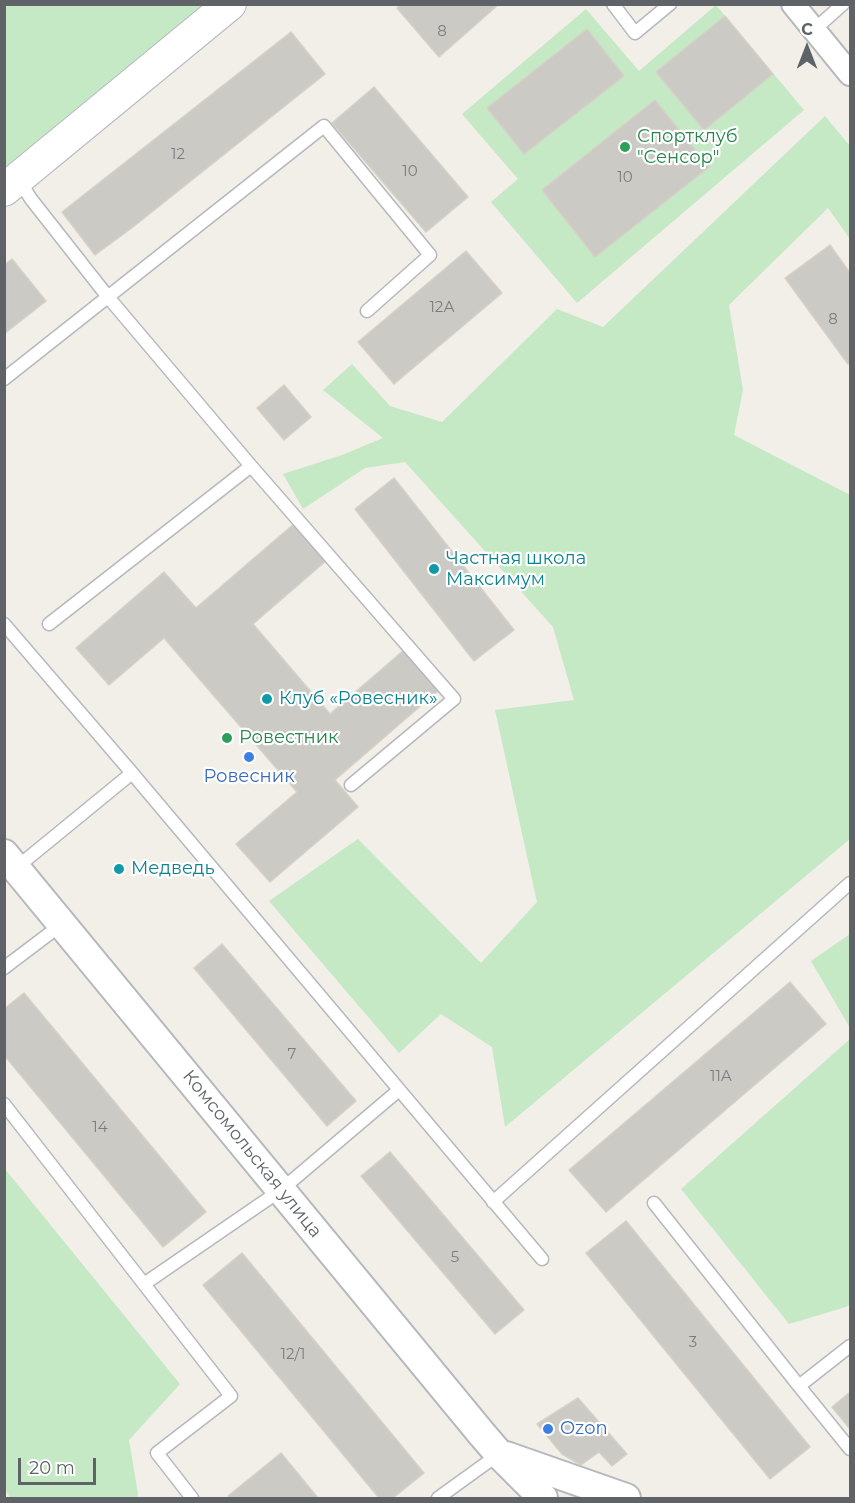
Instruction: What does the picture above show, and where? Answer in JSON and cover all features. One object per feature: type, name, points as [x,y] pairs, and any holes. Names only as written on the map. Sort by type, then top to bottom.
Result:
[{"type":"main road","points":[[11,185],[230,4]]},
{"type":"street","points":[[793,4],[850,74]]},
{"type":"street","name":"Комсомольская улица","points":[[10,861],[499,1454],[543,1498]]},
{"type":"street","points":[[499,1454],[620,1498]]},
{"type":"lane","points":[[613,4],[635,33],[670,4]]},
{"type":"lane","points":[[814,30],[843,4]]},
{"type":"lane","points":[[4,380],[324,126],[430,255],[367,311]]},
{"type":"lane","points":[[11,185],[31,199],[108,297],[251,466],[454,699],[351,785]]},
{"type":"lane","points":[[50,624],[251,466]]},
{"type":"lane","points":[[4,624],[542,1259]]},
{"type":"lane","points":[[10,861],[132,773]]},
{"type":"lane","points":[[493,1202],[850,883]]},
{"type":"lane","points":[[4,968],[63,924]]},
{"type":"lane","points":[[144,1284],[281,1190],[399,1090]]},
{"type":"lane","points":[[4,1104],[231,1396],[157,1453],[192,1498]]},
{"type":"lane","points":[[654,1203],[850,1449]]},
{"type":"lane","points":[[799,1386],[850,1346]]},
{"type":"lane","points":[[439,1498],[499,1454]]},
{"type":"green space","points":[[5,5],[217,5],[5,173]]},
{"type":"green space","name":"Спортклуб \"Сенсор\"","points":[[716,5],[804,110],[577,303],[491,202],[518,179],[462,114],[586,9],[639,71]]},
{"type":"green space","points":[[825,116],[850,146],[850,239],[828,208],[729,305],[743,390],[734,435],[850,495],[850,839],[505,1127],[492,1047],[441,1014],[399,1053],[269,901],[358,839],[481,963],[537,902],[495,710],[574,700],[553,627],[405,462],[365,468],[303,509],[283,474],[342,455],[383,438],[323,390],[352,364],[390,406],[442,422],[557,309],[603,327]]},
{"type":"green space","points":[[850,934],[850,1028],[811,961]]},
{"type":"green space","points":[[850,1039],[850,1304],[789,1324],[681,1189]]},
{"type":"green space","points":[[5,1169],[180,1384],[129,1440],[137,1498],[10,1498],[5,1489]]},
{"type":"building","points":[[401,4],[499,4],[439,57],[397,8]]},
{"type":"building","points":[[725,16],[773,74],[704,130],[656,72]]},
{"type":"building","points":[[587,29],[624,76],[524,154],[487,108]]},
{"type":"building","points":[[291,32],[325,74],[95,255],[62,212]]},
{"type":"building","points":[[374,87],[468,197],[426,232],[332,123]]},
{"type":"building","points":[[655,100],[709,167],[595,257],[542,190]]},
{"type":"building","points":[[830,245],[850,273],[850,363],[848,364],[785,278]]},
{"type":"building","points":[[466,251],[502,293],[394,384],[358,342]]},
{"type":"building","points":[[12,259],[46,301],[4,334],[4,265]]},
{"type":"building","points":[[284,385],[311,417],[284,440],[257,408]]},
{"type":"building","name":"Частная школа Максимум","points":[[394,478],[514,630],[474,661],[355,509]]},
{"type":"building","name":"Клуб «Ровесник»","points":[[295,523],[327,560],[253,624],[330,714],[404,650],[439,690],[335,780],[358,807],[270,882],[236,844],[297,792],[164,638],[109,685],[76,648],[164,572],[196,608]]},
{"type":"building","points":[[222,944],[356,1101],[327,1126],[194,968]]},
{"type":"building","points":[[790,982],[826,1024],[606,1212],[569,1170]]},
{"type":"building","points":[[24,993],[206,1212],[163,1247],[4,1055],[4,1009]]},
{"type":"building","points":[[390,1152],[524,1310],[495,1334],[361,1176]]},
{"type":"building","points":[[626,1221],[810,1447],[770,1479],[586,1253]]},
{"type":"building","points":[[242,1253],[424,1473],[393,1498],[379,1498],[203,1285]]},
{"type":"building","points":[[850,1392],[850,1429],[832,1407]]},
{"type":"building","points":[[578,1398],[627,1454],[612,1466],[599,1452],[581,1465],[562,1454],[537,1424]]},
{"type":"building","points":[[281,1453],[318,1498],[231,1498],[228,1496]]},
{"type":"place","name":"Спортклуб \"Сенсор\"","points":[[625,147]]},
{"type":"place","name":"Частная школа Максимум","points":[[434,569]]},
{"type":"place","name":"Клуб «Ровесник»","points":[[267,699]]},
{"type":"place","name":"Ровестник","points":[[227,738]]},
{"type":"place","name":"Ровесник","points":[[249,757]]},
{"type":"place","name":"Медведь","points":[[119,869]]},
{"type":"place","name":"Ozon","points":[[548,1429]]}]
